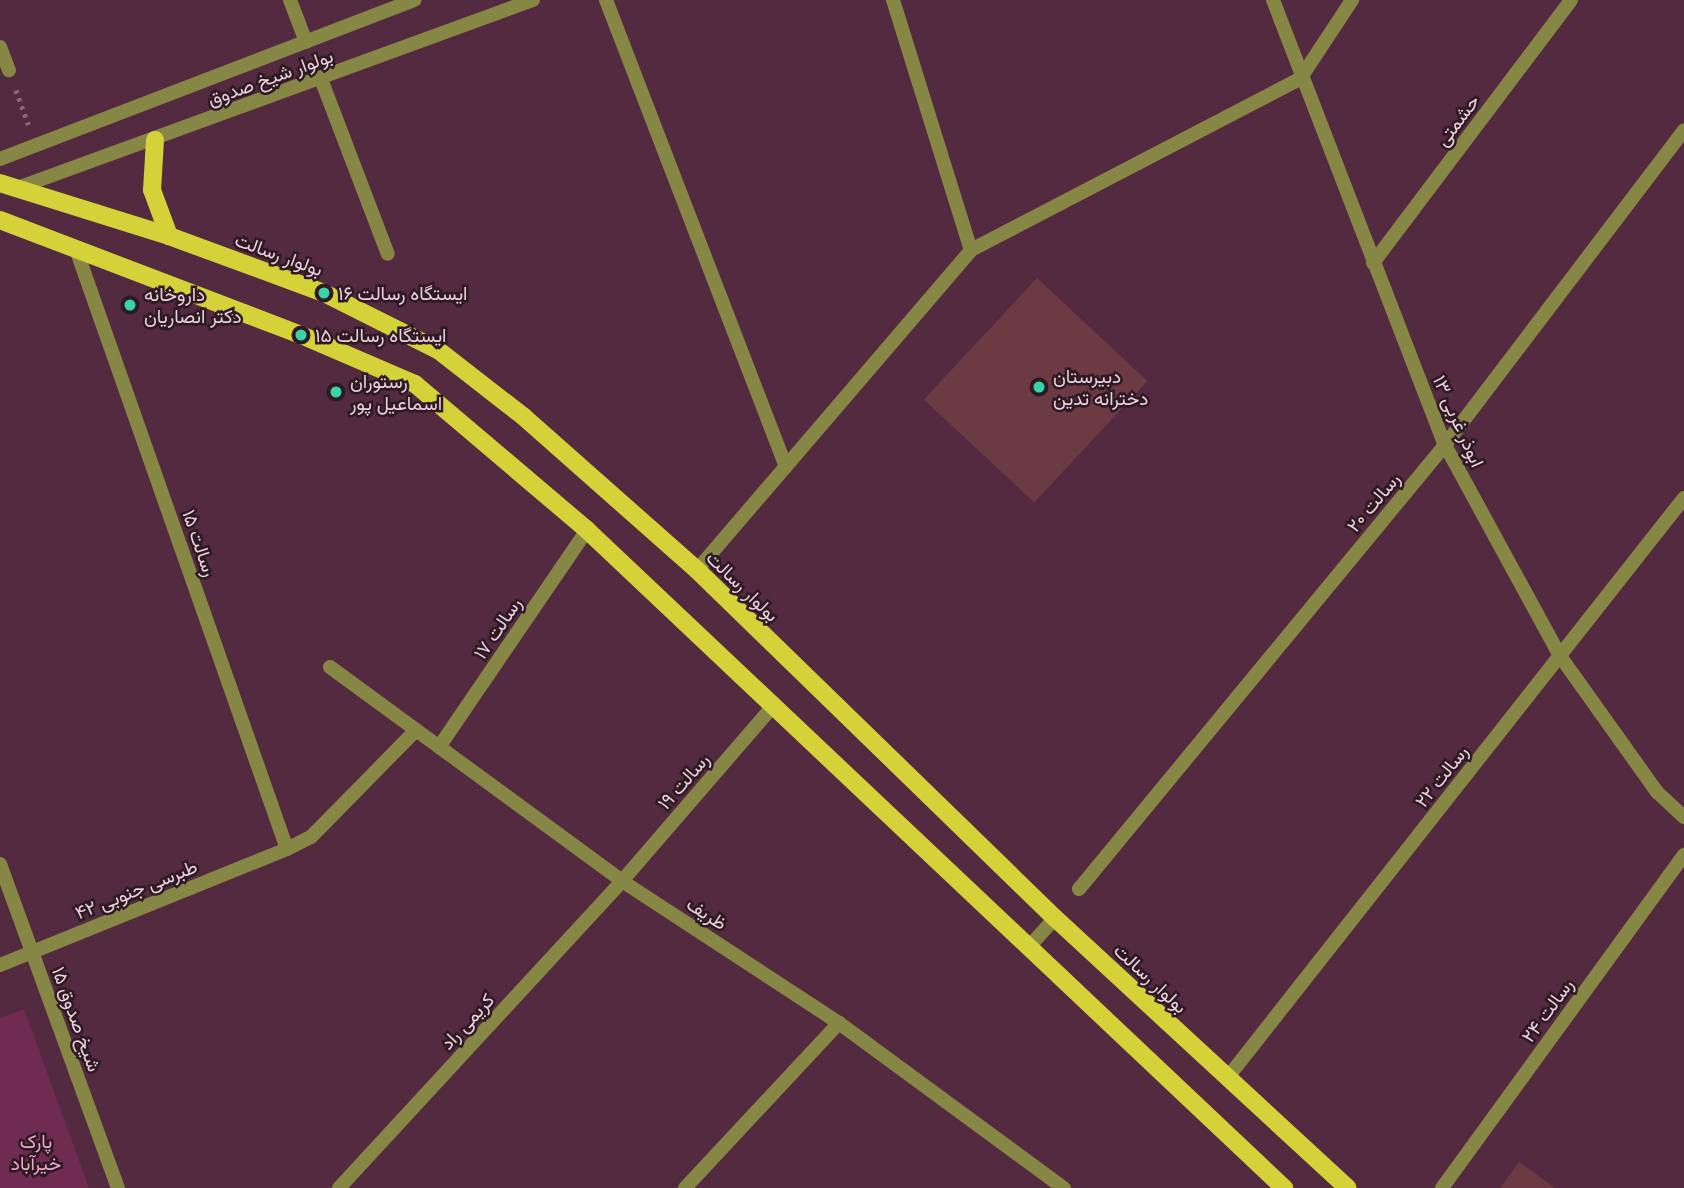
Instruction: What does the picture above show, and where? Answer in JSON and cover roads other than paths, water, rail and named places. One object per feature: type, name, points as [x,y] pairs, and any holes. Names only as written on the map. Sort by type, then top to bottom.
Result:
[{"type":"main road","points":[[155,140],[152,190],[169,236]]},
{"type":"main road","name":"بولوار رسالت","points":[[0,183],[20,187],[169,236],[324,293],[438,349],[524,417],[697,570],[1055,918],[1348,1188]]},
{"type":"main road","points":[[0,220],[301,335],[415,384],[587,530],[1283,1188]]},
{"type":"street","points":[[290,0],[306,42]]},
{"type":"street","name":"بولوار شیخ صدوق","points":[[0,159],[415,0]]},
{"type":"street","name":"بولوار شیخ صدوق","points":[[20,187],[533,0]]},
{"type":"street","points":[[606,0],[786,467]]},
{"type":"street","points":[[894,0],[971,250]]},
{"type":"street","name":"ابوذر غربی ۱۳","points":[[1273,0],[1300,79],[1445,445],[1560,656],[1657,792],[1684,817]]},
{"type":"street","points":[[697,570],[971,250],[1300,79],[1352,0]]},
{"type":"street","name":"حشمتی","points":[[1373,263],[1571,0]]},
{"type":"street","points":[[0,47],[9,70]]},
{"type":"street","points":[[321,79],[388,254]]},
{"type":"street","name":"رسالت ۲۰","points":[[1079,889],[1445,445],[1684,130]]},
{"type":"street","name":"رسالت ۱۵","points":[[76,249],[287,849]]},
{"type":"street","name":"رسالت ۲۲","points":[[1228,1077],[1684,498]]},
{"type":"street","name":"رسالت ۱۷","points":[[439,747],[587,530]]},
{"type":"street","name":"ظریف","points":[[330,667],[622,881],[839,1023],[1064,1188]]},
{"type":"street","name":"رسالت ۱۹","points":[[622,881],[773,706]]},
{"type":"street","name":"طبرسی جنوبی ۴۲","points":[[0,965],[311,837],[416,730]]},
{"type":"street","name":"رسالت ۲۴","points":[[1442,1188],[1684,855]]},
{"type":"street","name":"شیخ صدوق ۱۵","points":[[0,864],[118,1188]]},
{"type":"street","name":"کریمی راد","points":[[339,1188],[622,881]]},
{"type":"street","points":[[1028,948],[1055,918]]},
{"type":"street","points":[[685,1188],[839,1023]]},
{"type":"place","name":"ایستگاه رسالت ۱۶","points":[[324,293]]},
{"type":"place","name":"داروخانه دکتر انصاریان","points":[[130,305]]},
{"type":"place","name":"ایستگاه رسالت ۱۵","points":[[301,335]]},
{"type":"place","name":"دبیرستان دخترانه تدین","points":[[1039,387]]},
{"type":"place","name":"رستوران اسماعیل پور","points":[[336,392]]},
{"type":"park label","name":"پارک خیرآباد","points":[[36,1152]]}]
